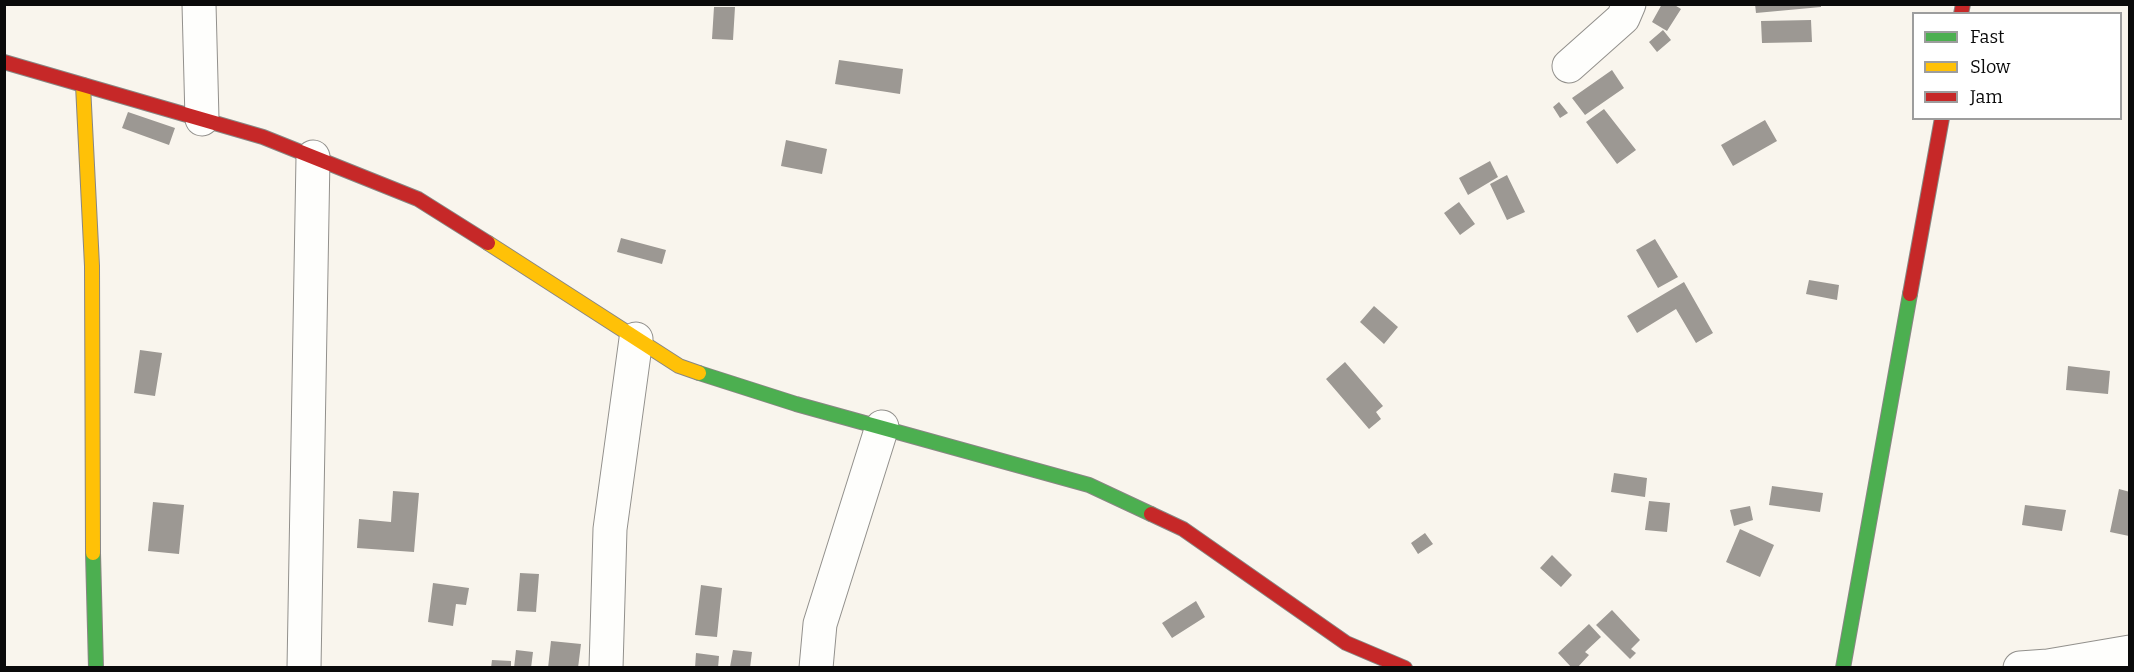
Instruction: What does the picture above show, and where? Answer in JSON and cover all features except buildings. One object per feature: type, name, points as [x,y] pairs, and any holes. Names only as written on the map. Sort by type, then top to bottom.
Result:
[{"type":"street","points":[[199,4],[202,119]]},
{"type":"street","points":[[1569,66],[1623,18],[1629,4]]},
{"type":"street","points":[[4,62],[263,137],[418,199],[679,366],[795,404],[1089,485],[1183,529],[1346,643],[1405,668]]},
{"type":"street","points":[[83,85],[92,266],[93,591],[96,668]]},
{"type":"street","points":[[1843,668],[1942,120]]},
{"type":"street","points":[[304,668],[313,157]]},
{"type":"street","points":[[606,668],[610,530],[636,339]]},
{"type":"street","points":[[816,668],[820,624],[882,428]]},
{"type":"street","points":[[2020,668],[2048,666],[2130,652]]},
{"type":"traffic: fast","points":[[1843,668],[1910,294]]},
{"type":"traffic: fast","points":[[699,373],[796,404],[1089,485],[1151,514]]},
{"type":"traffic: fast","points":[[93,553],[96,668]]},
{"type":"traffic: slow","points":[[83,85],[92,266],[93,553]]},
{"type":"traffic: slow","points":[[488,243],[679,366],[699,373]]},
{"type":"traffic: jam","points":[[1961,12],[1963,4]]},
{"type":"traffic: jam","points":[[4,62],[263,137],[418,199],[488,243]]},
{"type":"traffic: jam","points":[[1910,294],[1942,120]]},
{"type":"traffic: jam","points":[[1151,514],[1183,529],[1346,643],[1405,668]]}]
